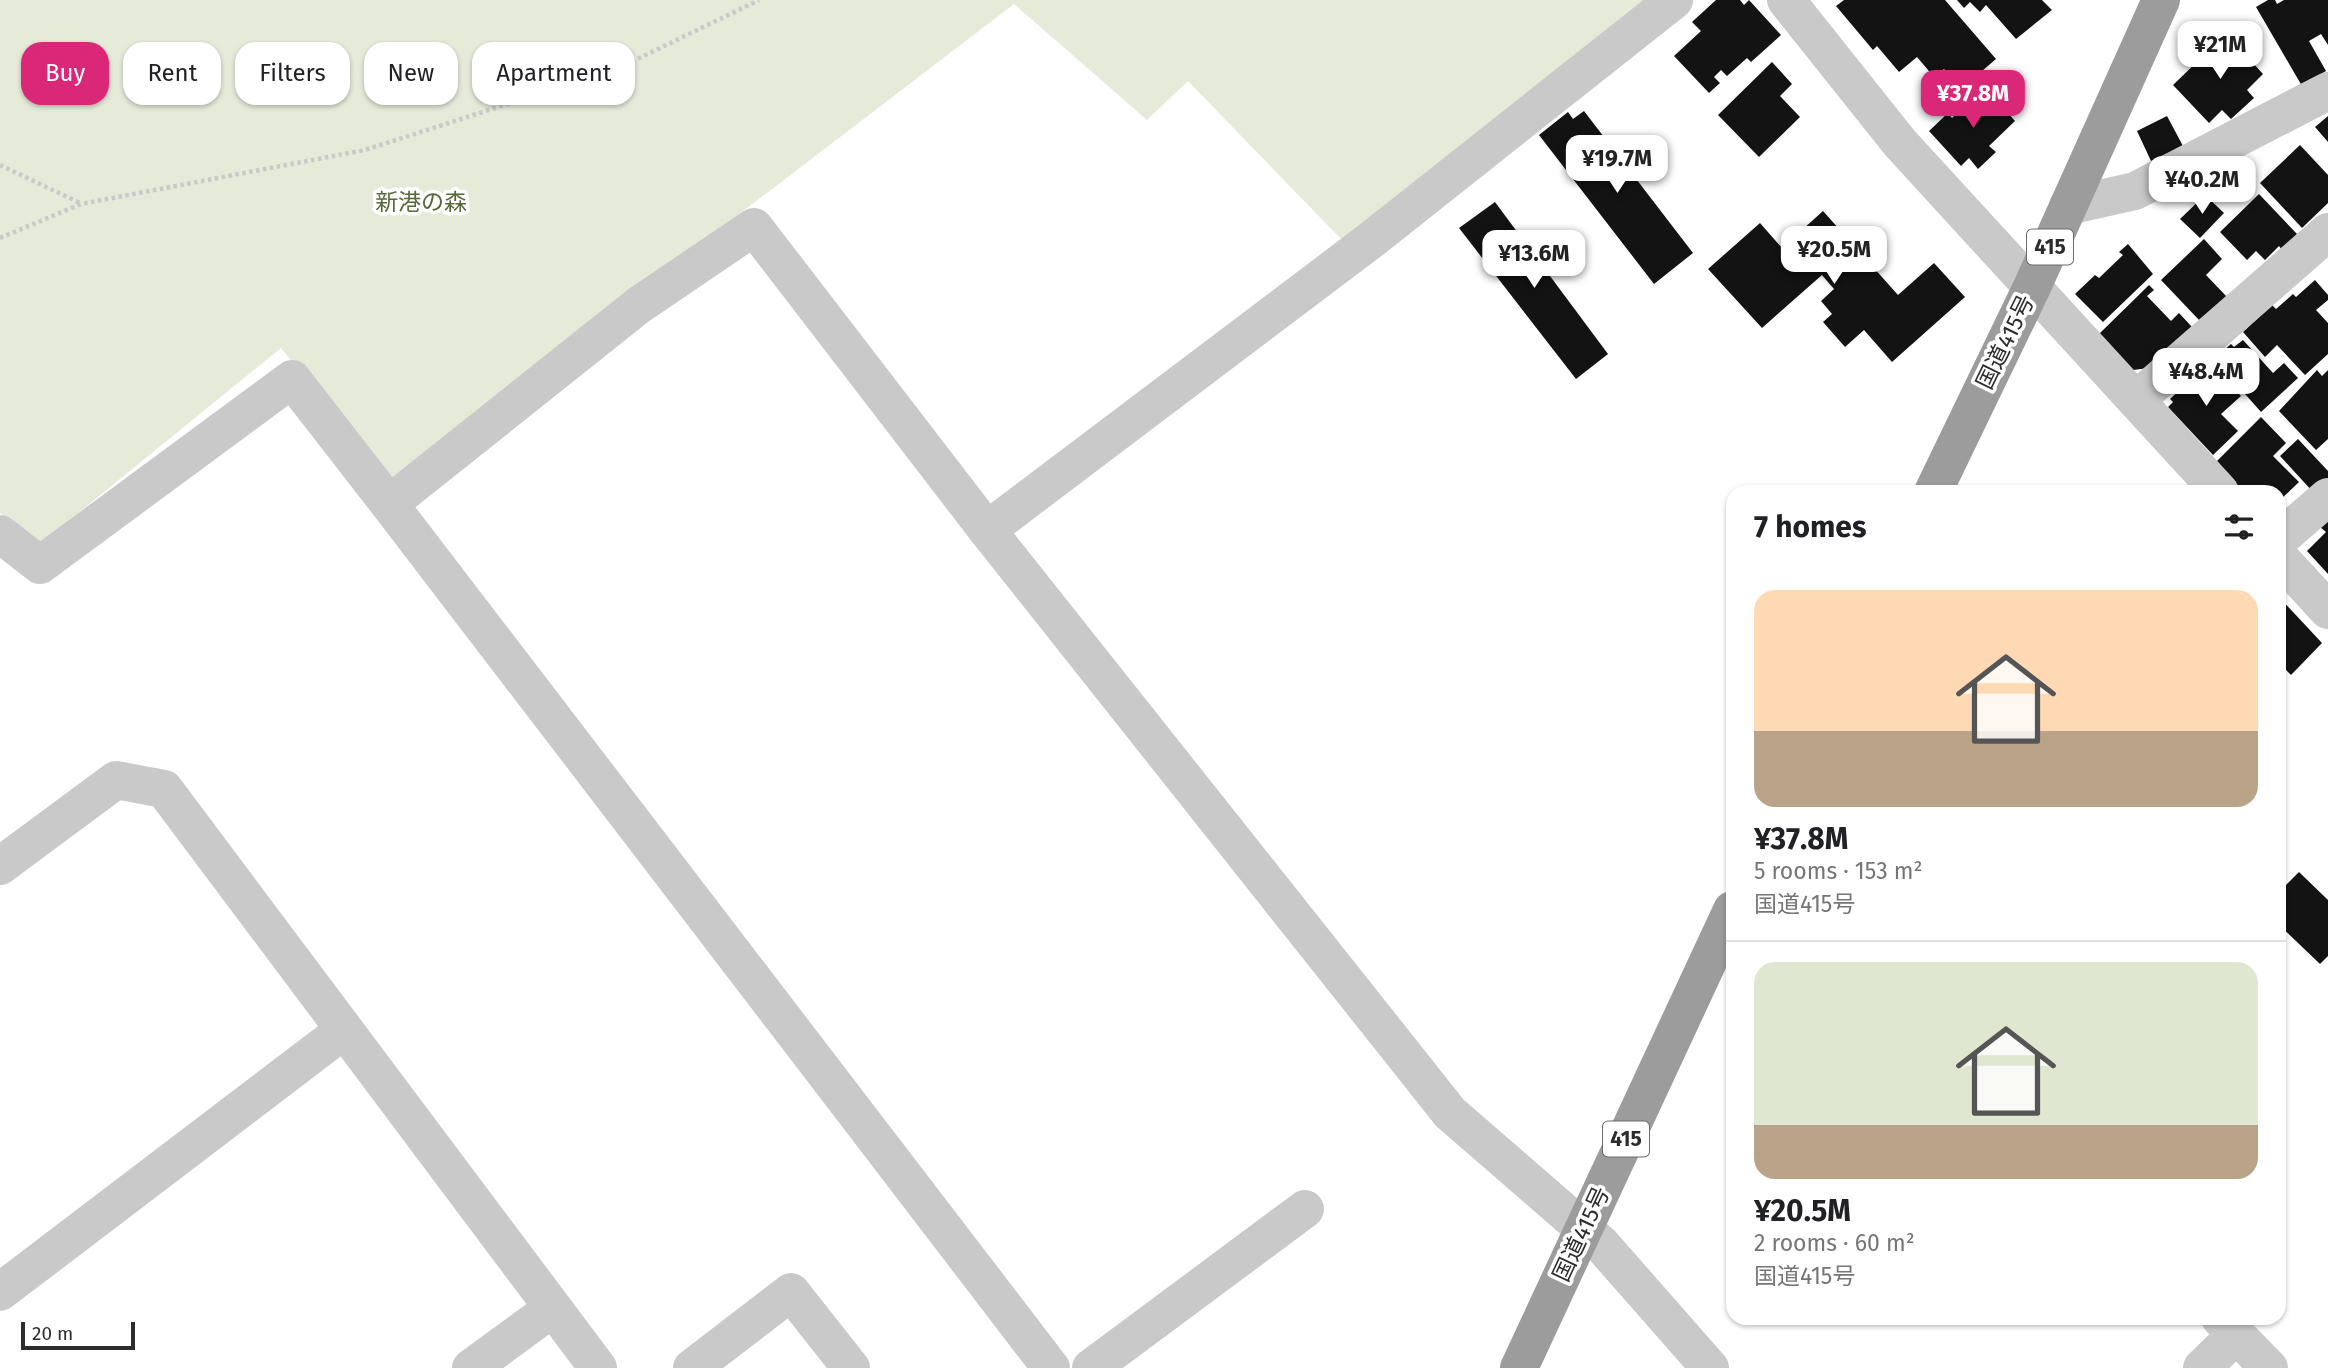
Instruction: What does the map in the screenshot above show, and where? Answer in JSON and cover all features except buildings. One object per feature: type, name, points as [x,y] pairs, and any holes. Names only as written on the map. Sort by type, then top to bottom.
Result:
[{"type":"highway","name":"国道415号","points":[[1936,485],[2032,287],[2161,0]]},
{"type":"highway","name":"国道415号","points":[[1519,1368],[1726,923]]},
{"type":"street","points":[[987,530],[1371,240],[1674,0]]},
{"type":"street","points":[[1786,0],[1900,143],[2214,485]]},
{"type":"street","points":[[2068,206],[2135,191],[2328,91]]},
{"type":"street","points":[[389,504],[639,305],[754,227],[987,530],[1450,1113],[1601,1244],[1710,1368]]},
{"type":"street","points":[[2136,400],[2328,232]]},
{"type":"street","points":[[0,534],[40,565],[292,379],[1051,1368]]},
{"type":"street","points":[[2286,533],[2328,497]]},
{"type":"street","points":[[2286,565],[2328,610]]},
{"type":"street","points":[[0,866],[116,780],[164,789],[598,1368]]},
{"type":"street","points":[[0,1292],[343,1031]]},
{"type":"street","points":[[1091,1368],[1305,1209]]},
{"type":"street","points":[[692,1368],[791,1292],[851,1368]]},
{"type":"street","points":[[471,1368],[553,1308]]},
{"type":"street","points":[[2203,1368],[2228,1326],[2269,1368]]},
{"type":"path","points":[[0,238],[81,204],[365,150],[619,68],[759,0]]},
{"type":"path","points":[[0,165],[81,204]]},
{"type":"green space","name":"新港の森","points":[[0,0],[1656,0],[1342,240],[1188,81],[1147,120],[1014,4],[390,481],[281,348],[40,544],[0,513]]}]
